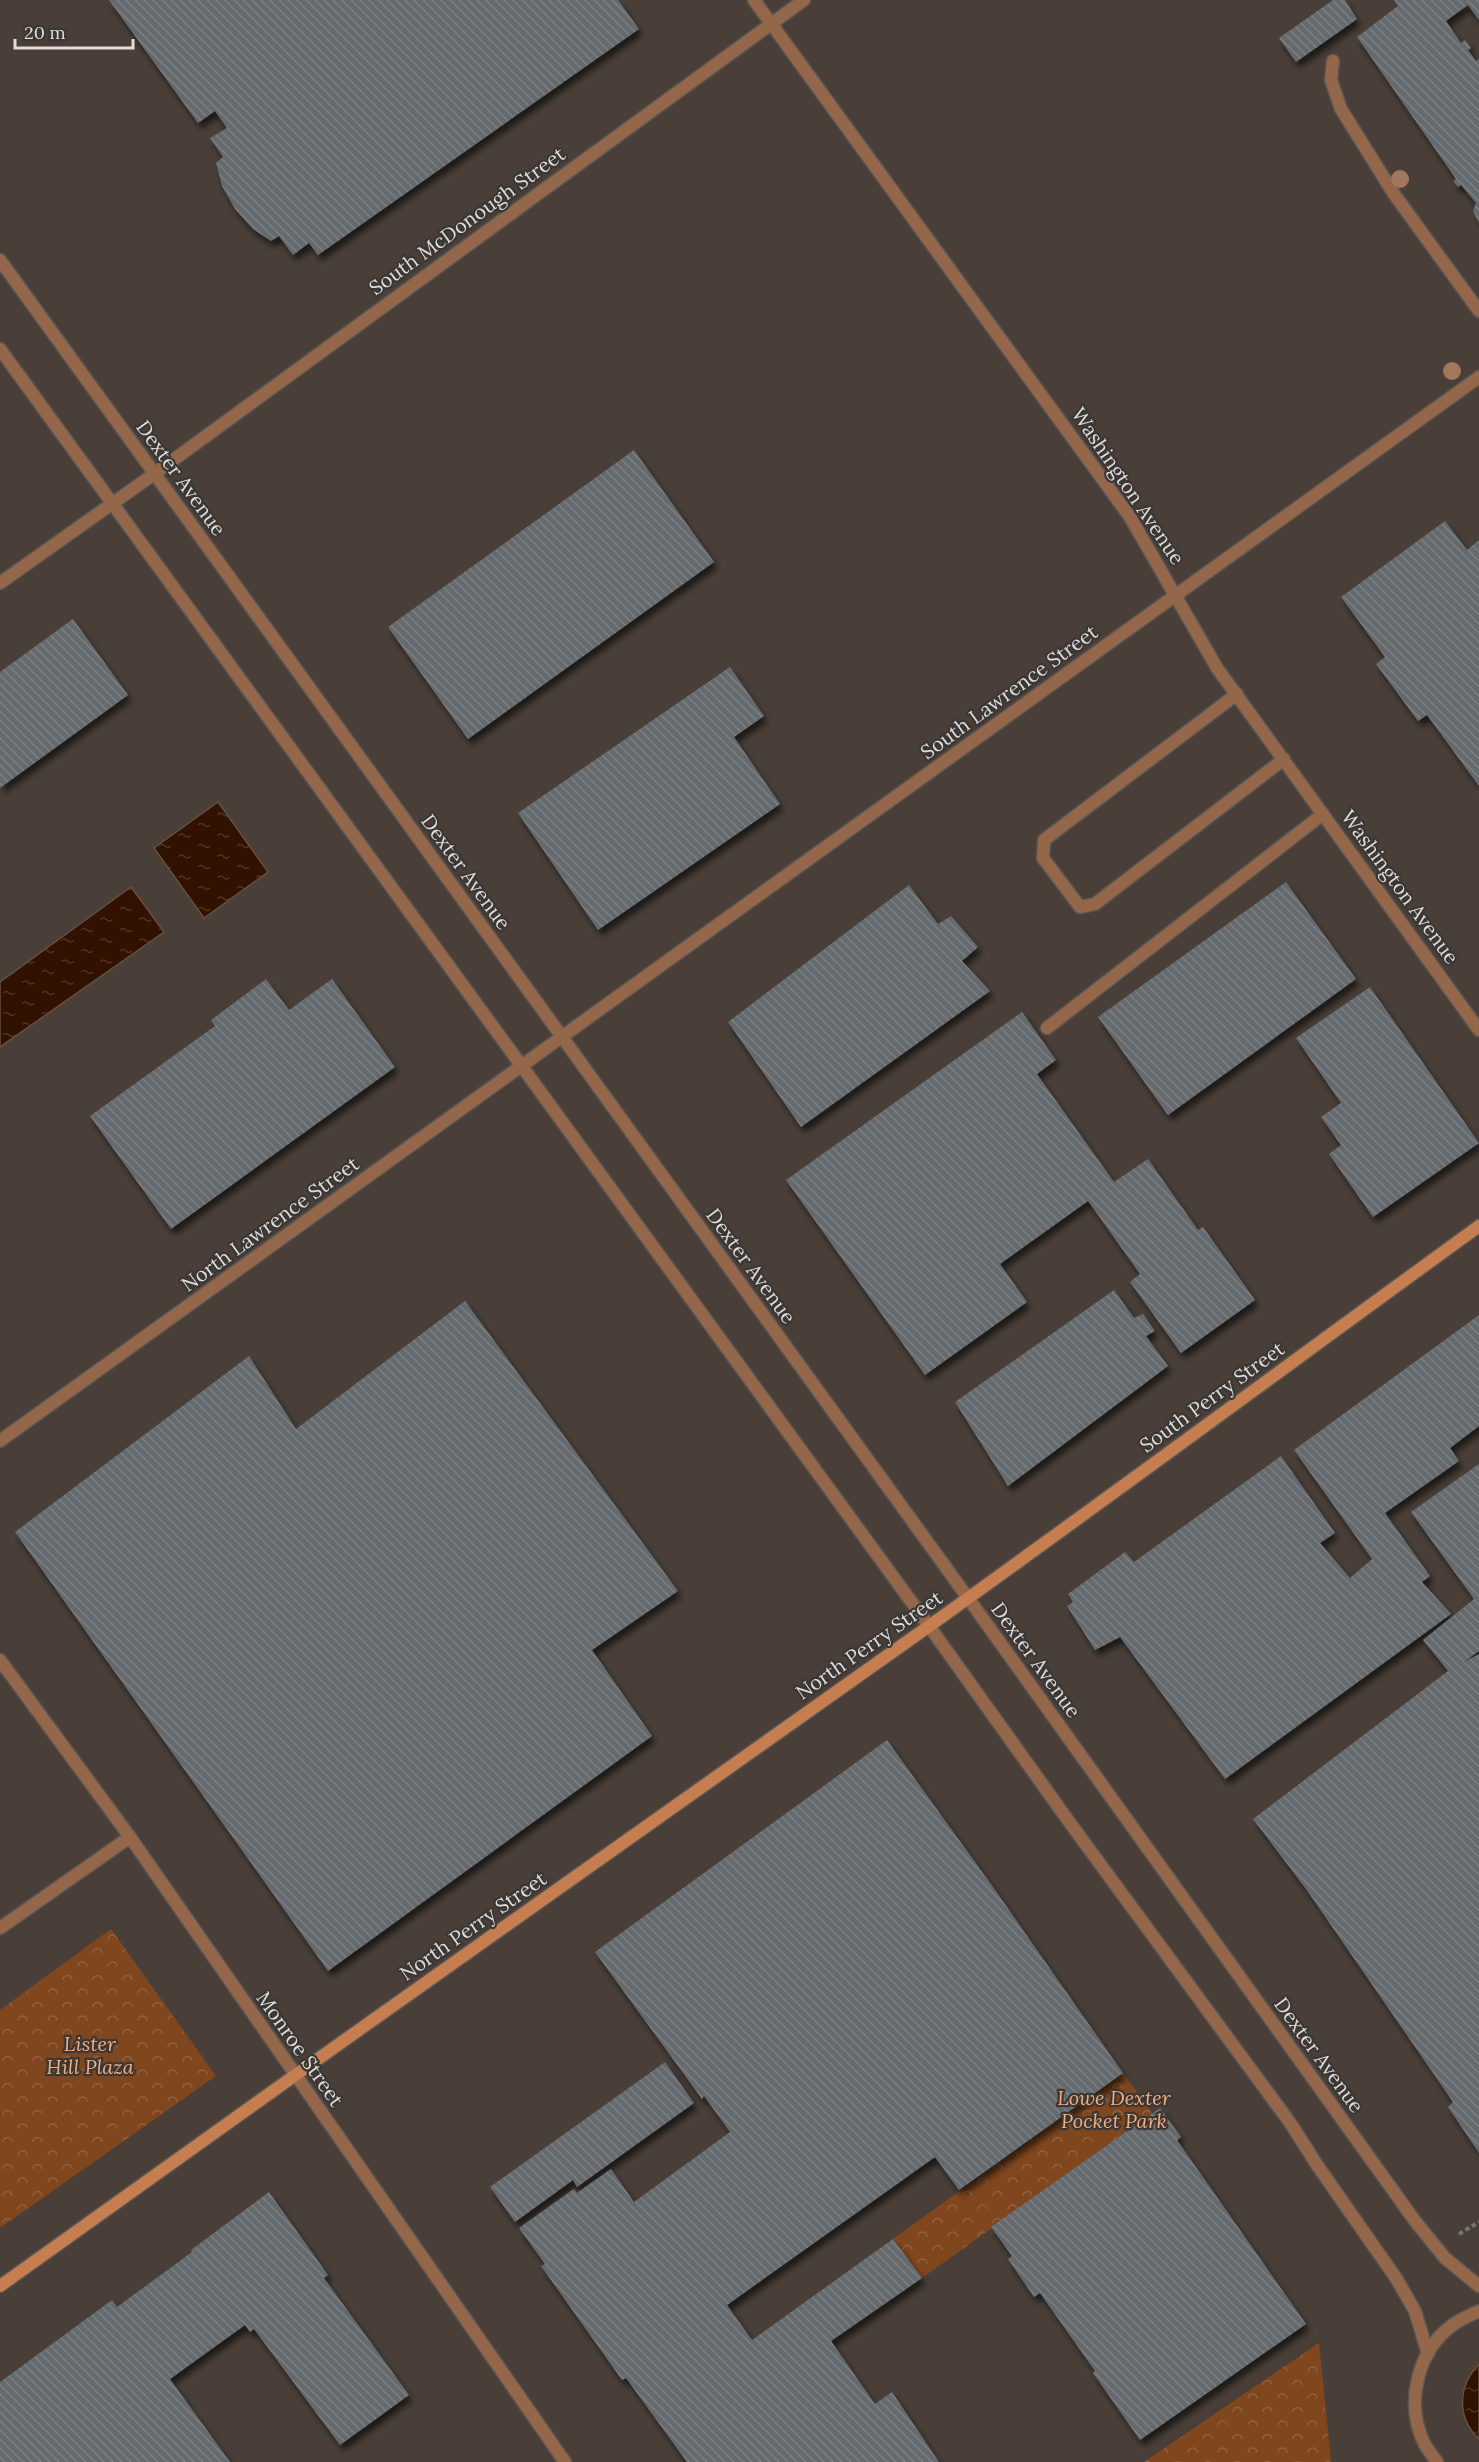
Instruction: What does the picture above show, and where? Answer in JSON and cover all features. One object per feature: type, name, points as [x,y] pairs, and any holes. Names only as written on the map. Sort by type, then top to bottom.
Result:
[{"type":"main road","name":"South Perry Street","points":[[968,1598],[1479,1227]]},
{"type":"main road","name":"North Perry Street","points":[[0,2286],[294,2074],[555,1892],[968,1598]]},
{"type":"street","name":"Washington Avenue","points":[[754,0],[1130,517],[1177,594],[1217,668],[1479,1030]]},
{"type":"street","name":"South McDonough Street","points":[[0,583],[154,474],[804,0]]},
{"type":"street","points":[[1333,61],[1331,80],[1341,110],[1394,194],[1479,311]]},
{"type":"street","name":"Dexter Avenue","points":[[0,260],[968,1598],[1415,2221],[1445,2258],[1479,2286]]},
{"type":"street","points":[[0,349],[1291,2124],[1396,2278],[1415,2311],[1428,2354]]},
{"type":"street","name":"South Lawrence Street","points":[[562,1039],[1479,377]]},
{"type":"street","points":[[1237,694],[1044,840],[1043,858],[1080,907],[1095,904],[1284,759]]},
{"type":"street","points":[[1047,1028],[1323,814]]},
{"type":"street","name":"North Lawrence Street","points":[[0,1441],[562,1039]]},
{"type":"street","name":"Monroe Street","points":[[0,1660],[130,1837],[566,2462]]},
{"type":"street","points":[[0,1928],[130,1837]]},
{"type":"street","points":[[1428,2462],[1416,2417],[1415,2391],[1421,2365],[1435,2343],[1454,2324],[1479,2311]]},
{"type":"street","points":[[1424,2443],[1437,2462]]},
{"type":"path","points":[[1456,2236],[1479,2222]]},
{"type":"shaded area","points":[[0,0],[1479,0],[1479,2462],[0,2462]]},
{"type":"green space","name":"Lister Hill Plaza","points":[[111,1929],[216,2076],[0,2228],[0,2010]]},
{"type":"green space","name":"Lowe Dexter Pocket Park","points":[[1123,2073],[1152,2113],[922,2278],[893,2239]]},
{"type":"green space","points":[[1319,2343],[1331,2462],[1144,2462]]},
{"type":"water","points":[[218,802],[268,872],[204,918],[154,848]]},
{"type":"water","points":[[131,887],[164,932],[0,1047],[0,982]]},
{"type":"water","points":[[1479,2364],[1479,2439],[1466,2421],[1462,2402],[1467,2382]]},
{"type":"building","points":[[109,0],[618,0],[639,29],[318,255],[309,243],[293,255],[279,236],[271,241],[253,229],[235,209],[222,186],[216,163],[223,157],[210,138],[227,128],[215,111],[198,123]]},
{"type":"building","points":[[1333,0],[1345,0],[1357,19],[1296,62],[1279,38]]},
{"type":"building","points":[[1394,0],[1479,0],[1479,20],[1468,5],[1446,21],[1461,43],[1465,40],[1471,48],[1468,50],[1476,61],[1479,59],[1479,223],[1473,211],[1476,203],[1461,185],[1458,187],[1453,181],[1456,179],[1357,37],[1398,6]]},
{"type":"building","points":[[634,450],[714,562],[468,739],[388,627]]},
{"type":"building","points":[[1445,521],[1467,550],[1479,540],[1479,786],[1427,715],[1418,721],[1376,664],[1385,657],[1341,597]]},
{"type":"building","points":[[73,619],[128,695],[0,788],[0,672]]},
{"type":"building","points":[[730,667],[764,716],[734,737],[780,804],[598,930],[518,813]]},
{"type":"building","points":[[1286,882],[1356,979],[1168,1115],[1098,1017]]},
{"type":"building","points":[[909,885],[938,924],[951,916],[978,947],[962,961],[990,991],[801,1127],[728,1022]]},
{"type":"building","points":[[266,979],[289,1010],[332,979],[395,1067],[171,1229],[90,1116],[215,1026],[211,1020]]},
{"type":"building","points":[[1370,987],[1479,1143],[1373,1217],[1329,1154],[1341,1145],[1321,1117],[1341,1103],[1296,1038]]},
{"type":"building","points":[[1022,1012],[1056,1060],[1037,1074],[1114,1182],[1148,1159],[1198,1230],[1203,1227],[1255,1300],[1181,1353],[1130,1282],[1140,1274],[1088,1201],[1000,1264],[1027,1302],[925,1375],[786,1180]]},
{"type":"building","points":[[1114,1290],[1134,1318],[1143,1314],[1155,1331],[1146,1336],[1168,1366],[1008,1486],[955,1402]]},
{"type":"building","points":[[465,1301],[678,1591],[592,1650],[652,1736],[328,1971],[15,1532],[249,1356],[296,1429]]},
{"type":"building","points":[[1479,1315],[1479,1426],[1450,1448],[1459,1461],[1385,1513],[1430,1576],[1422,1582],[1451,1614],[1225,1779],[1120,1637],[1095,1650],[1067,1606],[1073,1602],[1068,1594],[1125,1552],[1134,1562],[1281,1456],[1335,1533],[1320,1543],[1350,1578],[1372,1559],[1294,1450]]},
{"type":"building","points":[[1479,1464],[1479,1651],[1464,1662],[1479,1654],[1479,2153],[1448,2107],[1453,2102],[1306,1889],[1253,1819],[1448,1671],[1423,1640],[1474,1599],[1411,1512]]},
{"type":"building","points":[[887,1740],[1123,2073],[959,2190],[935,2157],[727,2305],[752,2340],[893,2239],[922,2278],[831,2341],[875,2404],[892,2392],[939,2462],[687,2462],[626,2378],[622,2380],[541,2266],[545,2264],[519,2228],[574,2189],[577,2193],[611,2169],[634,2202],[730,2132],[704,2096],[702,2099],[595,1952]]},
{"type":"building","points":[[665,2062],[694,2103],[577,2187],[573,2180],[515,2222],[490,2187]]},
{"type":"building","points":[[1160,2108],[1181,2137],[1177,2140],[1306,2324],[1140,2440],[1040,2293],[1034,2297],[1008,2259],[1012,2256],[991,2227]]},
{"type":"building","points":[[269,2192],[328,2275],[324,2278],[409,2395],[340,2445],[254,2329],[250,2332],[245,2325],[170,2379],[230,2462],[0,2462],[0,2382],[112,2300],[117,2307]]}]
